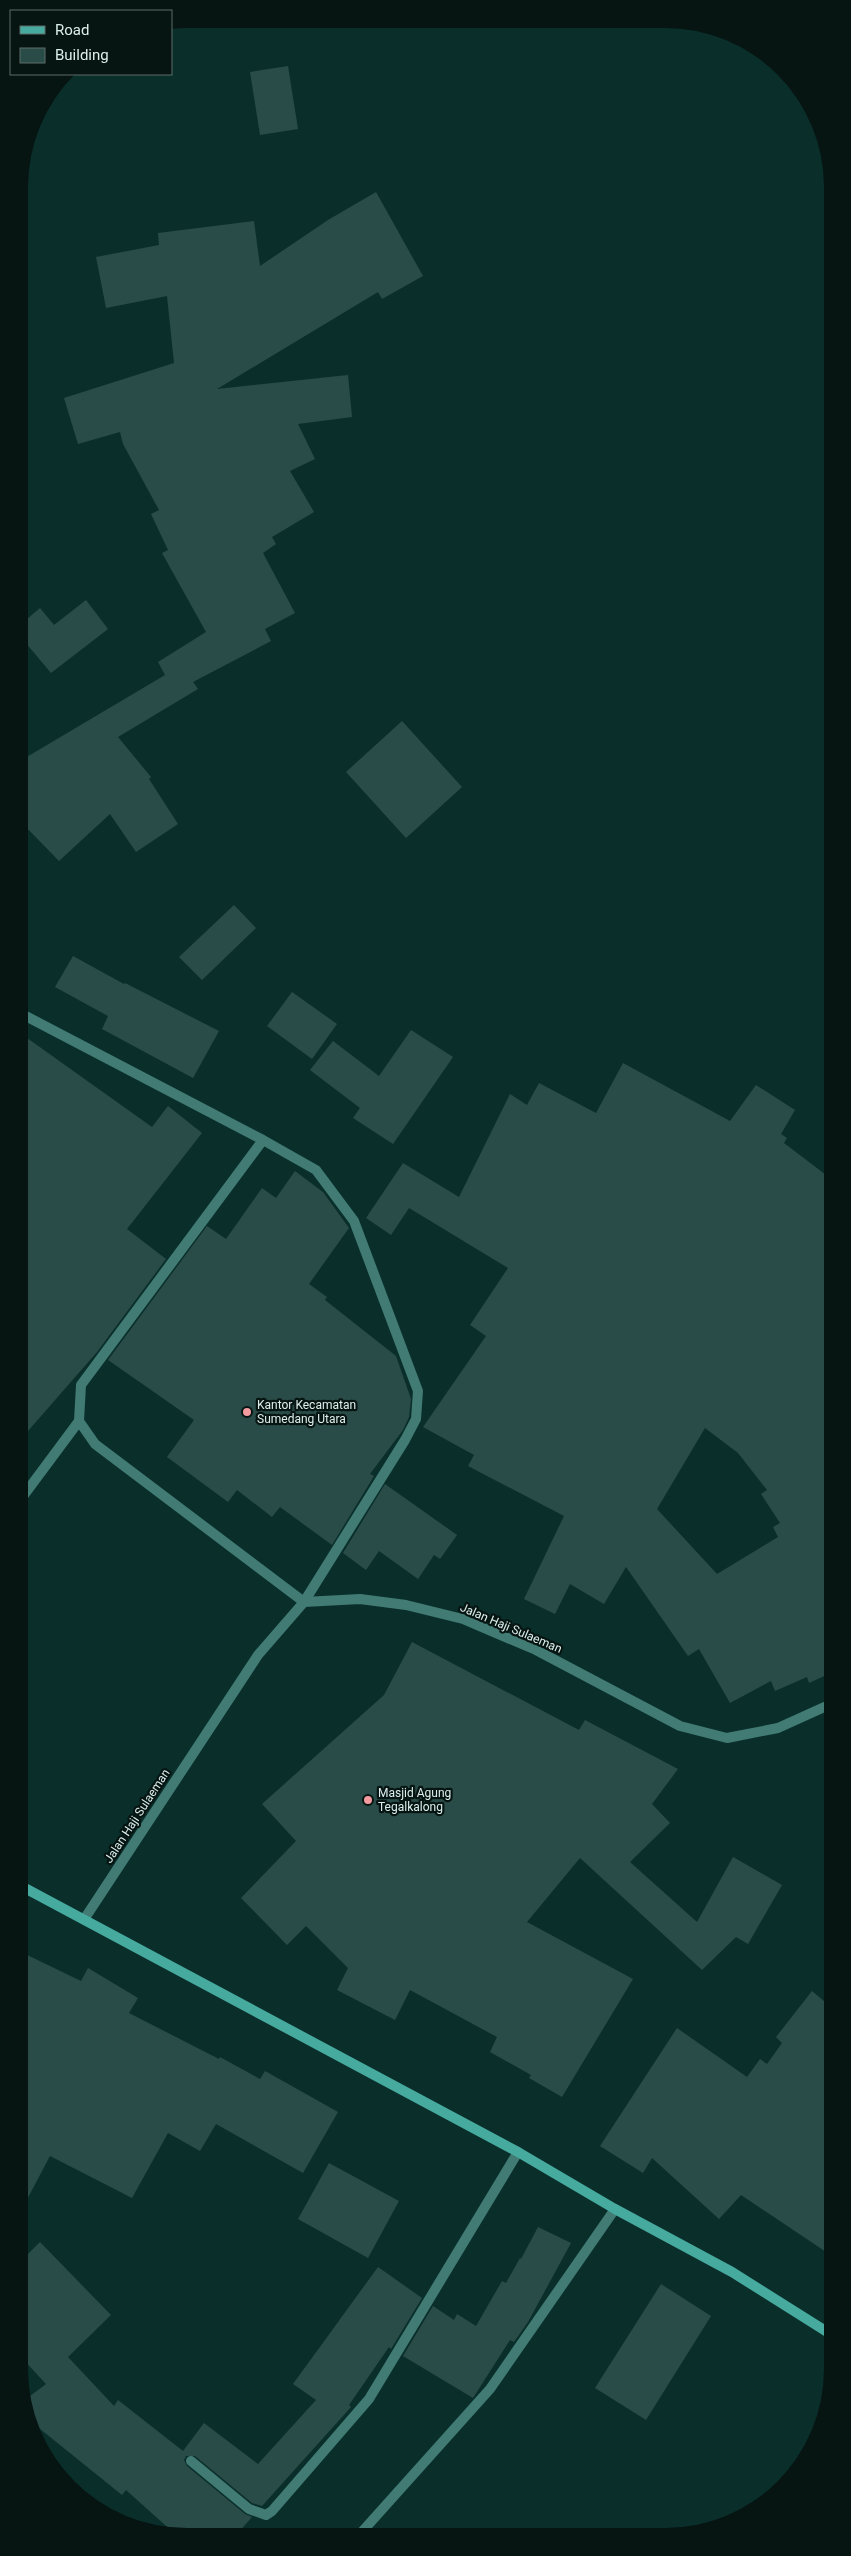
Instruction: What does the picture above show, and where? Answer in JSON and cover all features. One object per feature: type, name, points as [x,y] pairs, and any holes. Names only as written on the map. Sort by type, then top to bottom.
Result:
[{"type":"main road","points":[[28,1889],[86,1918],[518,2152],[615,2209],[732,2272],[823,2329]]},
{"type":"street","points":[[28,1017],[263,1140],[316,1170],[354,1221],[418,1391],[416,1419],[405,1440],[304,1602],[95,1444],[79,1421]]},
{"type":"street","points":[[28,1490],[79,1421],[81,1385],[263,1140]]},
{"type":"street","name":"Jalan Haji Sulaeman","points":[[86,1918],[258,1655],[304,1602],[360,1599],[406,1605],[463,1619],[536,1650],[680,1726],[727,1738],[778,1728],[823,1707]]},
{"type":"street","points":[[191,2461],[249,2509],[266,2515],[272,2511],[369,2399],[518,2152]]},
{"type":"street","points":[[365,2528],[490,2389],[615,2209]]},
{"type":"building","points":[[288,66],[298,129],[260,135],[250,72]]},
{"type":"building","points":[[376,192],[423,276],[382,299],[378,292],[217,389],[348,375],[352,417],[298,424],[315,459],[290,471],[314,512],[272,537],[276,544],[263,553],[295,613],[265,629],[271,641],[193,682],[198,689],[118,737],[151,777],[149,779],[178,824],[136,852],[110,814],[59,861],[28,829],[28,756],[165,675],[158,662],[206,632],[162,553],[168,550],[151,514],[159,510],[123,444],[120,432],[78,444],[64,398],[174,363],[167,296],[106,308],[96,257],[159,245],[158,233],[254,221],[260,266],[328,220]]},
{"type":"building","points":[[86,600],[108,629],[51,673],[28,646],[28,618],[40,608],[54,625]]},
{"type":"building","points":[[402,721],[462,787],[406,838],[346,772]]},
{"type":"building","points":[[234,905],[256,928],[202,980],[179,957]]},
{"type":"building","points":[[73,956],[124,984],[219,1031],[193,1078],[102,1029],[108,1016],[55,987]]},
{"type":"building","points":[[292,992],[337,1024],[312,1059],[267,1026]]},
{"type":"building","points":[[411,1030],[453,1057],[393,1144],[353,1118],[360,1108],[310,1070],[333,1041],[379,1076]]},
{"type":"building","points":[[28,1039],[152,1127],[168,1106],[202,1133],[127,1229],[166,1259],[97,1352],[28,1431]]},
{"type":"building","points":[[623,1063],[730,1121],[756,1085],[795,1110],[781,1134],[787,1138],[784,1143],[824,1173],[823,1676],[809,1683],[807,1677],[775,1691],[771,1681],[730,1703],[699,1649],[688,1656],[626,1567],[604,1604],[570,1584],[555,1614],[524,1599],[564,1516],[468,1466],[474,1455],[423,1427],[486,1336],[470,1325],[508,1268],[409,1208],[391,1235],[366,1218],[403,1163],[459,1197],[510,1094],[527,1105],[539,1083],[596,1113]],"holes":[[[705,1428],[738,1453],[767,1490],[761,1494],[780,1523],[773,1527],[778,1537],[717,1574],[657,1509]]]},
{"type":"building","points":[[295,1171],[323,1192],[349,1228],[309,1284],[327,1297],[325,1300],[396,1356],[411,1399],[409,1417],[403,1430],[370,1474],[374,1476],[332,1545],[280,1507],[272,1517],[237,1490],[228,1502],[167,1457],[194,1420],[108,1360],[207,1226],[226,1239],[262,1188],[276,1198]]},
{"type":"building","points":[[385,1484],[457,1535],[440,1559],[434,1555],[418,1579],[379,1551],[366,1570],[343,1553]]},
{"type":"building","points":[[412,1642],[579,1730],[585,1720],[678,1769],[652,1804],[670,1823],[630,1862],[697,1922],[733,1857],[782,1885],[748,1944],[736,1937],[702,1970],[580,1858],[527,1922],[633,1979],[562,2097],[529,2078],[531,2075],[490,2052],[497,2037],[410,1990],[395,2020],[337,1990],[348,1968],[306,1926],[287,1945],[241,1898],[296,1841],[262,1804],[384,1695]]},
{"type":"building","points":[[28,1955],[81,1981],[88,1968],[138,1998],[129,2013],[219,2059],[220,2057],[260,2079],[265,2071],[338,2112],[303,2173],[216,2124],[200,2151],[168,2133],[132,2198],[50,2156],[28,2198]]},
{"type":"building","points":[[812,1991],[823,2000],[823,2250],[741,2195],[719,2219],[652,2158],[643,2173],[600,2146],[677,2028],[747,2077],[760,2059],[767,2064],[782,2043],[776,2037]]},
{"type":"building","points":[[329,2163],[399,2201],[368,2258],[298,2219]]},
{"type":"building","points":[[538,2227],[571,2243],[528,2322],[514,2342],[510,2340],[473,2398],[403,2356],[433,2306],[454,2320],[457,2314],[476,2326],[502,2281],[506,2283]]},
{"type":"building","points":[[40,2242],[111,2315],[68,2357],[114,2406],[118,2400],[183,2451],[204,2423],[258,2464],[316,2400],[293,2384],[378,2267],[422,2298],[391,2349],[389,2347],[349,2405],[351,2407],[262,2506],[252,2503],[195,2456],[186,2456],[184,2460],[187,2466],[245,2514],[252,2517],[242,2528],[167,2527],[126,2490],[122,2495],[39,2428],[33,2411],[30,2396],[46,2384],[28,2364],[28,2254]]},
{"type":"building","points":[[661,2284],[711,2316],[646,2420],[595,2388]]},
{"type":"place","name":"Kantor Kecamatan Sumedang Utara","points":[[247,1412]]},
{"type":"place","name":"Masjid Agung Tegalkalong","points":[[368,1800]]}]
